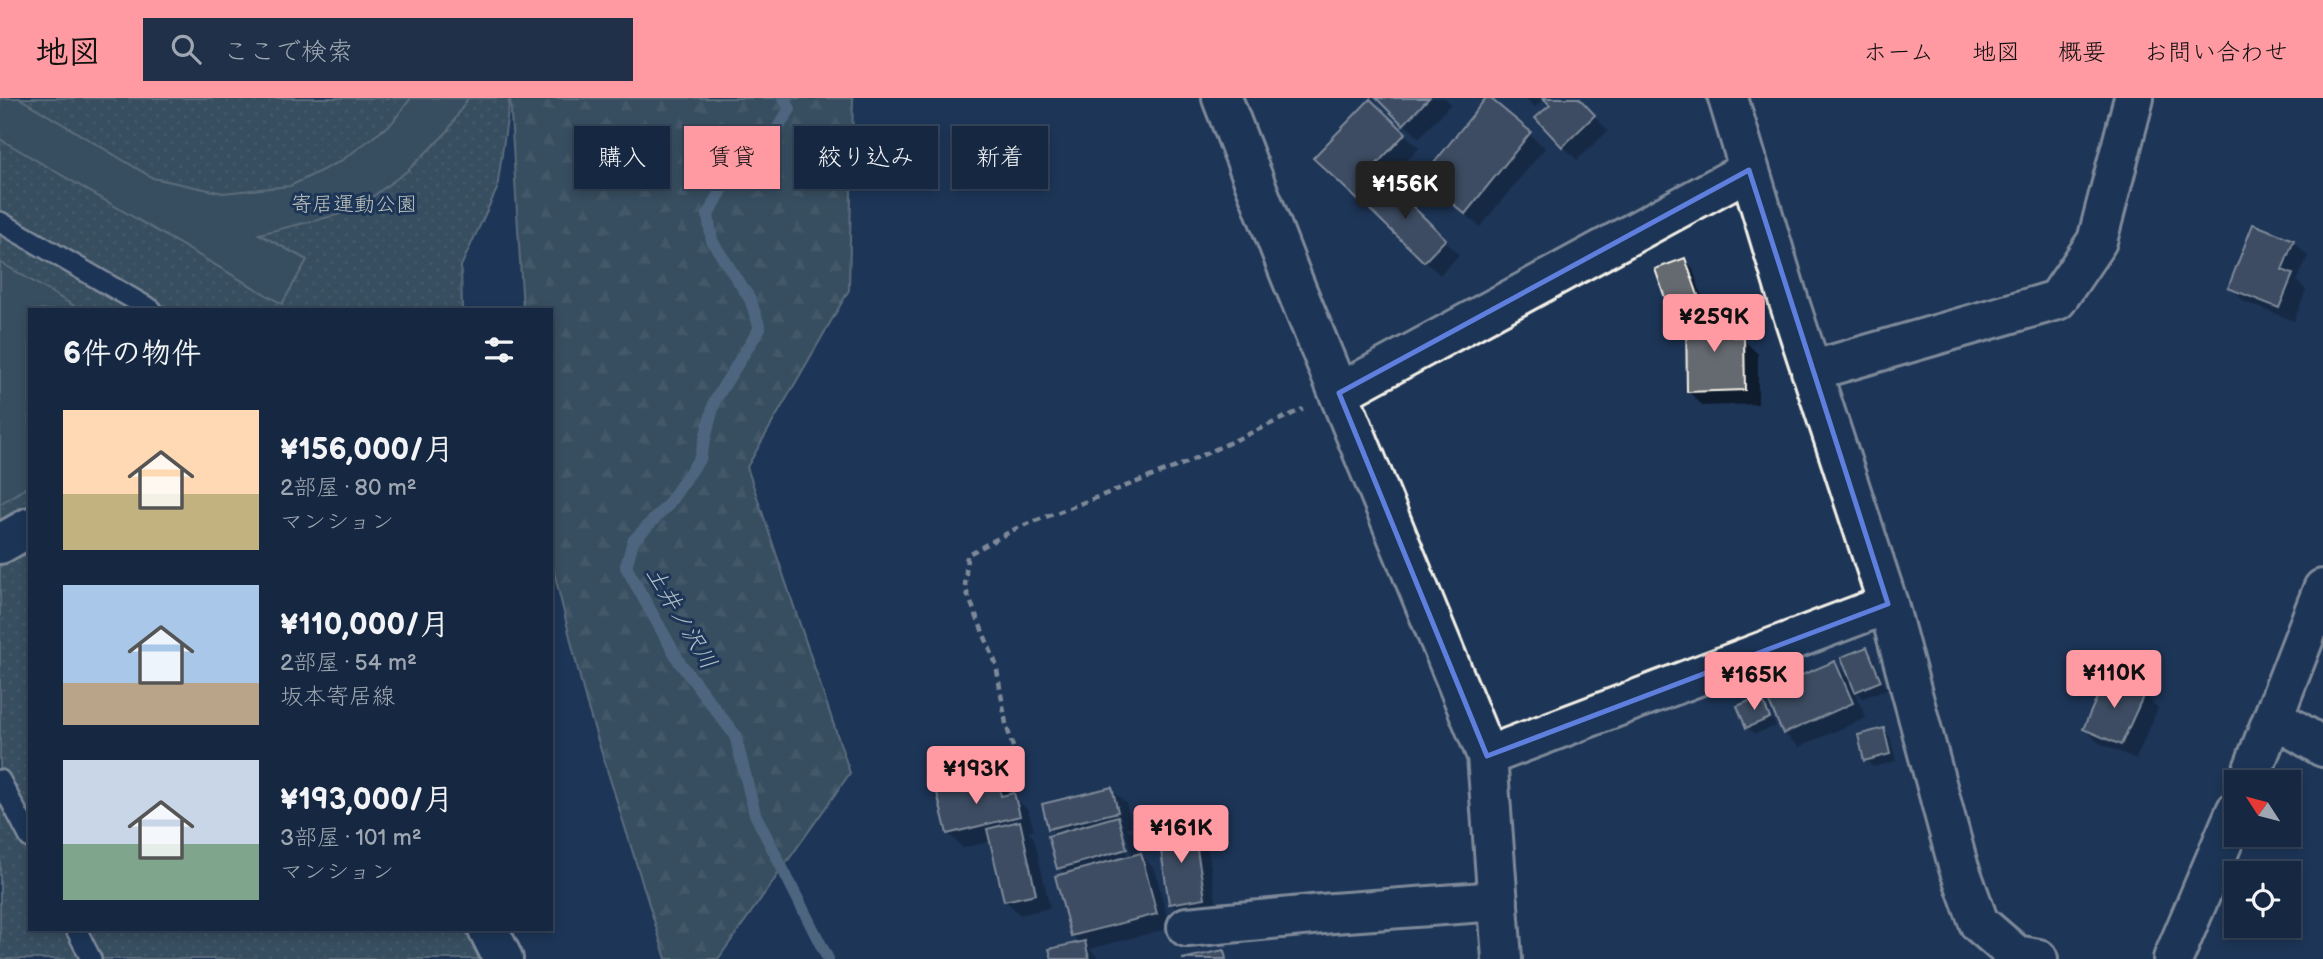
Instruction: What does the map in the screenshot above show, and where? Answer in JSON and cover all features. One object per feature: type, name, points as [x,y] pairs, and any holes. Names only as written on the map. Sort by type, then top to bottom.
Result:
[{"type":"street","points":[[1222,98],[1487,757],[1502,959]]},
{"type":"street","points":[[1728,98],[1811,371],[1888,604],[1958,865],[1979,923],[2016,955],[2038,959]]},
{"type":"street","points":[[1811,371],[2057,300],[2097,241],[2134,98]]},
{"type":"street","points":[[1339,393],[1749,170]]},
{"type":"street","points":[[0,544],[28,528]]},
{"type":"street","points":[[2253,770],[2323,589]]},
{"type":"street","points":[[1487,757],[1888,604]]},
{"type":"street","points":[[2275,718],[2323,747]]},
{"type":"street","points":[[2173,959],[2224,839]]},
{"type":"street","points":[[1187,927],[1498,901]]},
{"type":"street","points":[[489,931],[503,959]]},
{"type":"lane","points":[[0,222],[149,308]]},
{"type":"lane","points":[[0,780],[28,834]]},
{"type":"lane","points":[[77,931],[91,959]]},
{"type":"path","points":[[1020,770],[1006,724],[996,664],[965,588],[967,555],[1017,528],[1181,465],[1339,393]]},
{"type":"highlighted area","points":[[1749,170],[1888,604],[1487,756],[1339,393]]},
{"type":"green space","name":"寄居運動公園","points":[[0,98],[510,98],[497,189],[461,266],[462,308],[28,308],[28,931],[475,931],[488,959],[0,959]]},
{"type":"green space","points":[[0,98],[19,98],[153,178],[223,193],[290,186],[341,161],[391,124],[411,98],[468,98],[447,132],[407,171],[368,200],[337,215],[259,234],[307,260],[282,304],[0,139]]},
{"type":"green space","points":[[510,98],[853,98],[852,126],[794,126],[794,189],[851,189],[849,290],[747,467],[850,773],[718,959],[666,959],[586,702],[553,568],[553,308],[523,308]]},
{"type":"green space","points":[[0,262],[78,308],[28,308],[28,486],[0,504]]},
{"type":"building","points":[[1376,98],[1429,98],[1403,125]]},
{"type":"building","points":[[1486,98],[1490,98],[1531,132],[1465,214],[1422,178]]},
{"type":"building","points":[[1543,98],[1579,98],[1595,115],[1562,147],[1535,118],[1550,105]]},
{"type":"building","points":[[1370,99],[1406,133],[1373,168],[1382,176],[1359,201],[1313,158]]},
{"type":"building","points":[[1386,180],[1446,239],[1424,262],[1363,203]]},
{"type":"building","points":[[2253,224],[2294,240],[2282,270],[2293,274],[2279,308],[2228,288]]},
{"type":"building","points":[[1685,258],[1700,301],[1670,312],[1655,269]]},
{"type":"building","points":[[1732,314],[1733,337],[1744,337],[1745,390],[1687,392],[1686,315]]},
{"type":"building","points":[[1867,647],[1881,681],[1855,692],[1841,657]]},
{"type":"building","points":[[1835,661],[1853,703],[1783,734],[1764,691]]},
{"type":"building","points":[[2107,675],[2145,692],[2121,745],[2083,729]]},
{"type":"building","points":[[1761,696],[1770,718],[1746,728],[1737,706]]},
{"type":"building","points":[[1884,728],[1890,754],[1864,761],[1858,735]]},
{"type":"building","points":[[997,778],[1001,796],[1014,793],[1020,816],[947,834],[937,793]]},
{"type":"building","points":[[1112,787],[1118,812],[1048,829],[1042,804]]},
{"type":"building","points":[[1118,816],[1127,849],[1057,869],[1048,836]]},
{"type":"building","points":[[1020,821],[1036,894],[1004,901],[987,829]]},
{"type":"building","points":[[1193,826],[1205,898],[1169,904],[1158,831]]},
{"type":"building","points":[[1141,853],[1157,914],[1071,936],[1055,876]]},
{"type":"building","points":[[1085,941],[1089,959],[1052,959],[1049,949]]},
{"type":"building","points":[[1224,950],[1226,959],[1182,959]]},
{"type":"waterway","name":"土井ノ沢川","points":[[784,98],[790,109],[771,138],[728,179],[708,215],[712,241],[750,299],[760,328],[715,400],[700,458],[667,506],[633,541],[626,567],[680,663],[735,735],[755,814],[828,959]]}]
